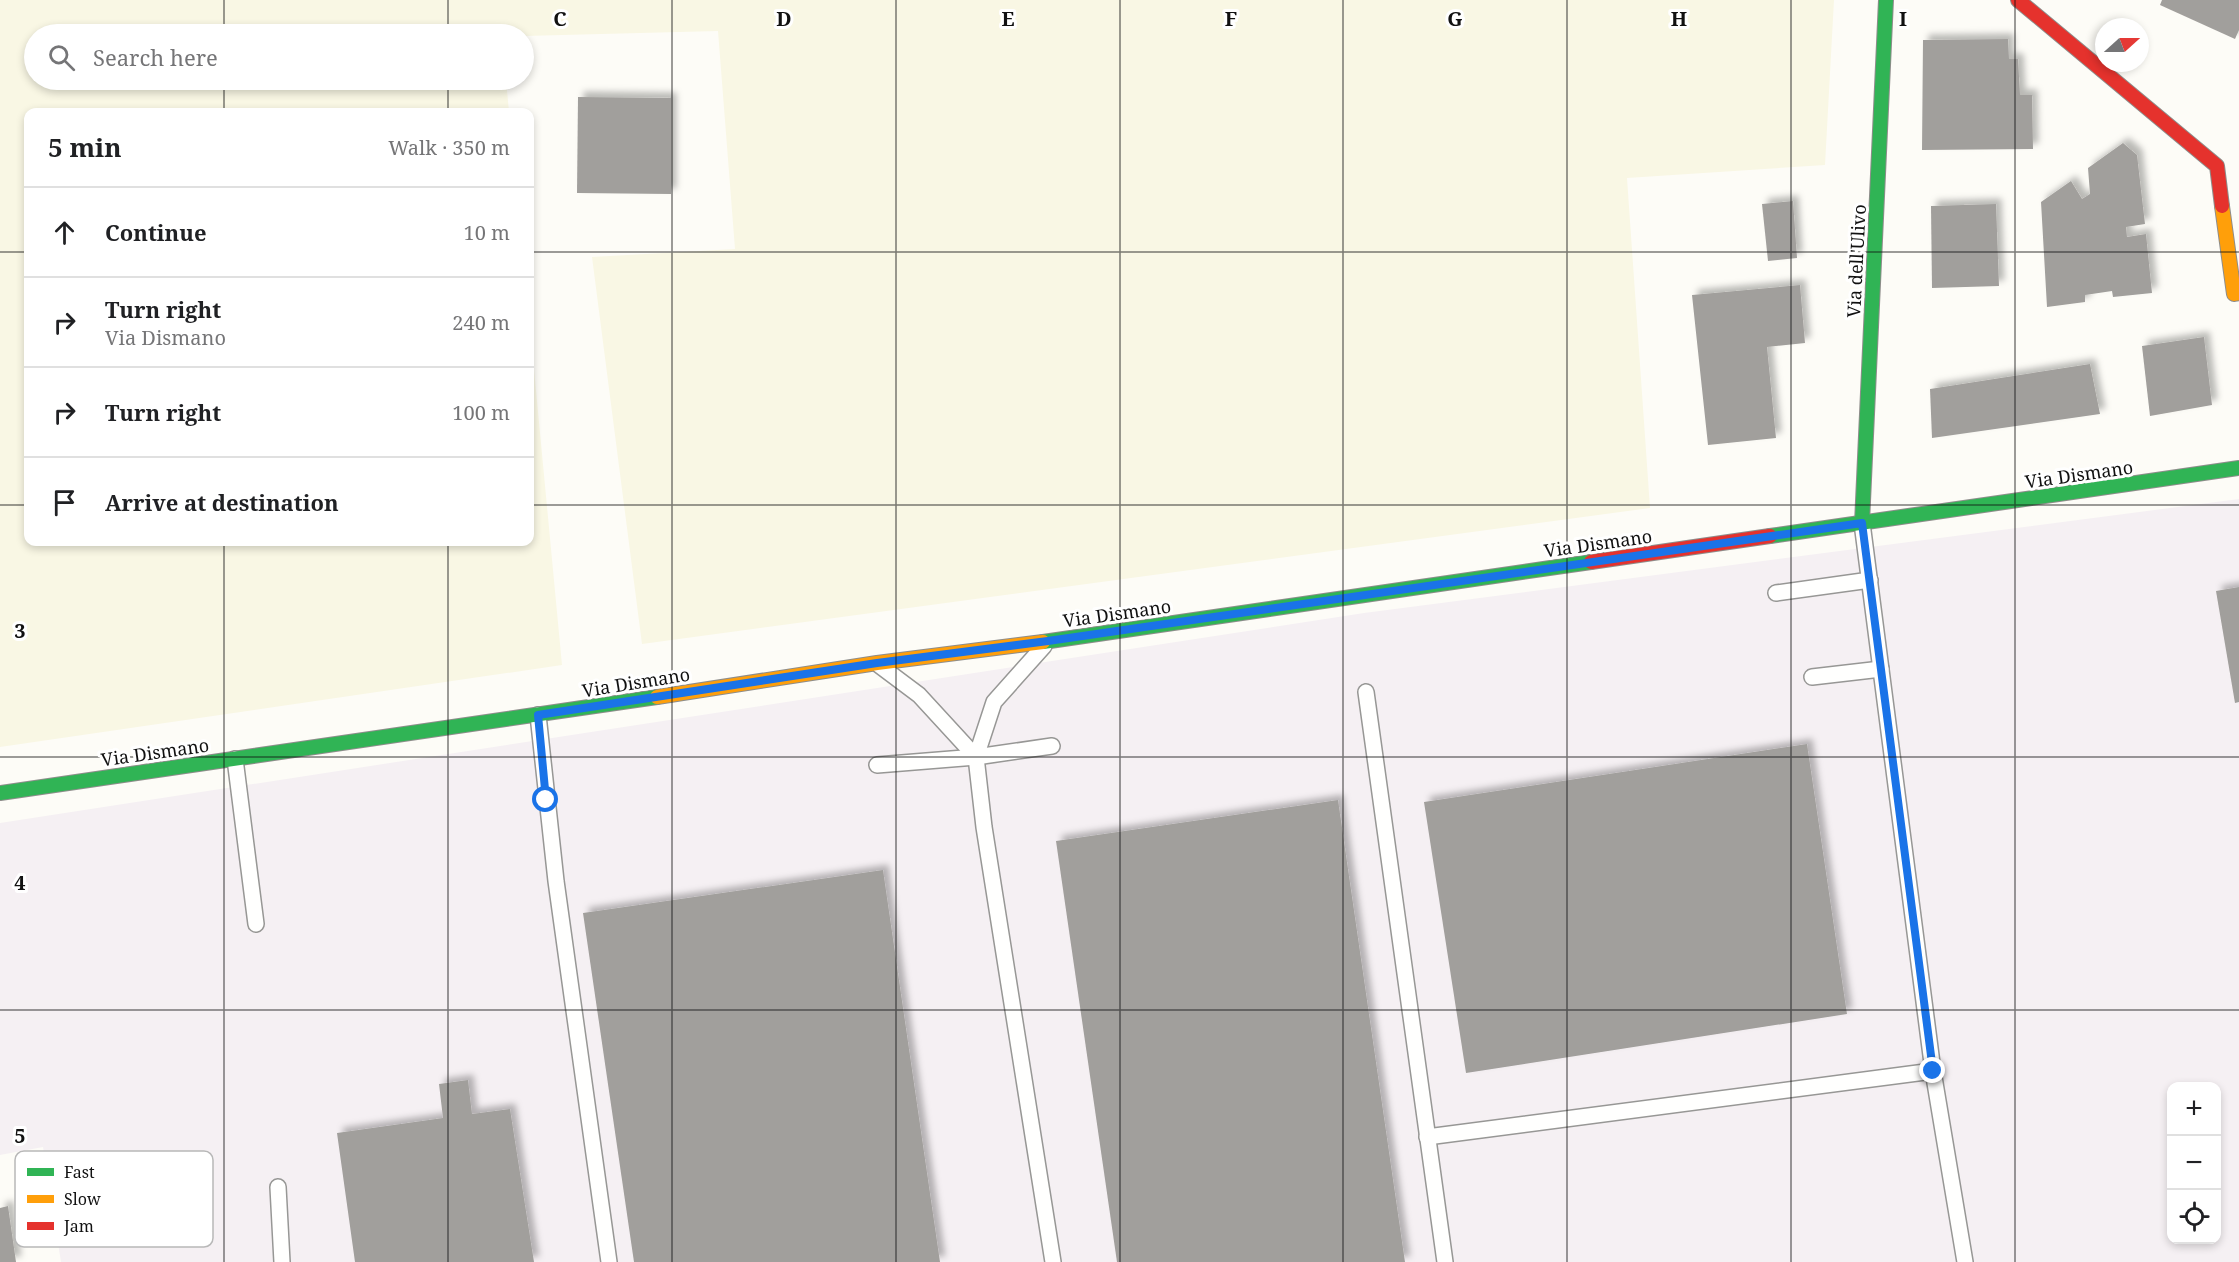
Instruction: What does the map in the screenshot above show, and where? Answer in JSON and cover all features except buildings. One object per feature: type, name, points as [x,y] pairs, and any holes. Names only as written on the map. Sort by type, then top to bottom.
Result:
[{"type":"main road","name":"Via dell'Ulivo","points":[[1862,523],[1886,0]]},
{"type":"main road","points":[[2018,0],[2217,166],[2234,294],[2239,293]]},
{"type":"main road","name":"Via Dismano","points":[[0,793],[877,663],[1048,641],[2239,468]]},
{"type":"lane","points":[[1862,523],[1933,1071],[1965,1262]]},
{"type":"lane","points":[[1776,593],[1870,580]]},
{"type":"lane","points":[[1048,641],[994,702],[976,757],[986,839],[1053,1262]]},
{"type":"lane","points":[[877,663],[919,695],[976,757]]},
{"type":"lane","points":[[1812,677],[1881,669]]},
{"type":"lane","points":[[1366,692],[1445,1262]]},
{"type":"lane","points":[[538,715],[556,881],[609,1262]]},
{"type":"lane","points":[[877,765],[976,757],[1052,746]]},
{"type":"lane","points":[[235,759],[256,924]]},
{"type":"lane","points":[[1427,1137],[1933,1071]]},
{"type":"lane","points":[[278,1187],[282,1262]]},
{"type":"shaded area","points":[[0,0],[1834,0],[1825,165],[1627,178],[1650,508],[642,644],[592,257],[735,249],[718,31],[534,36],[534,24],[24,24],[24,90],[507,90],[509,108],[24,108],[24,546],[534,546],[534,369],[562,665],[0,747]]},
{"type":"shaded area","points":[[2239,499],[2239,1262],[61,1262],[59,1247],[213,1247],[213,1151],[44,1151],[43,1147],[0,1155],[0,823],[1364,613]]},
{"type":"traffic: fast","points":[[1862,523],[1886,0]]},
{"type":"traffic: fast","points":[[1770,536],[2239,468]]},
{"type":"traffic: fast","points":[[1043,642],[1591,562]]},
{"type":"traffic: fast","points":[[0,793],[657,697]]},
{"type":"traffic: slow","points":[[2222,206],[2234,294],[2239,293]]},
{"type":"traffic: slow","points":[[657,697],[877,663],[1043,642]]},
{"type":"traffic: jam","points":[[2018,0],[2217,166],[2222,206]]},
{"type":"traffic: jam","points":[[1591,562],[1770,536]]},
{"type":"route","points":[[546,800],[538,715],[877,663],[1048,641],[1862,523],[1933,1071]]}]
